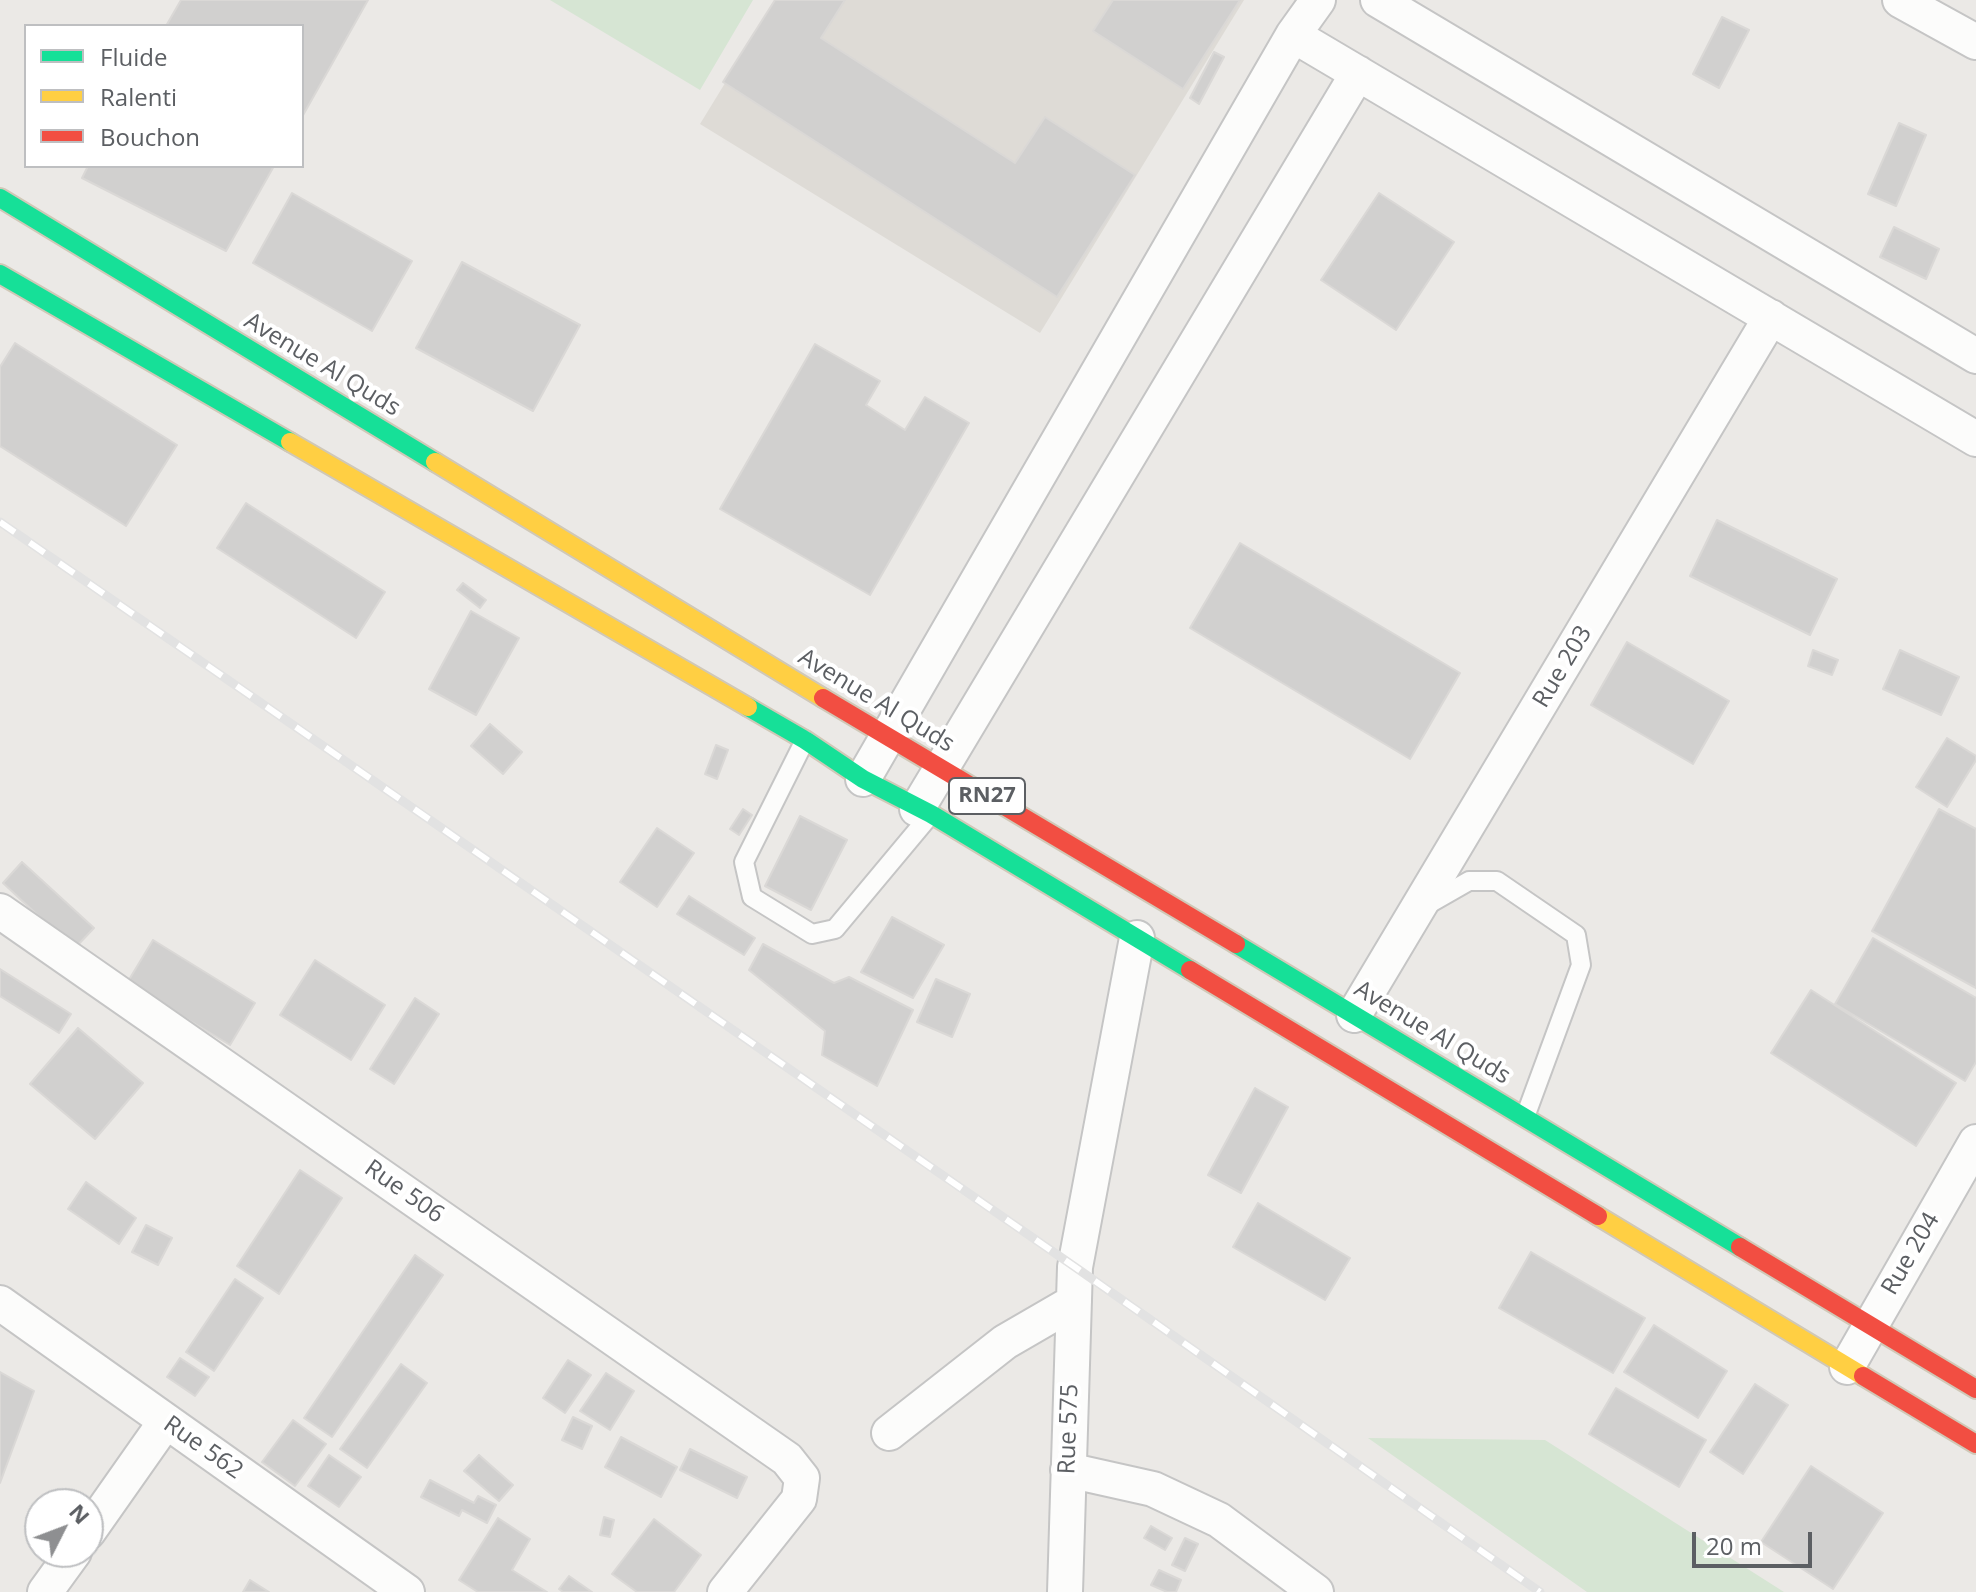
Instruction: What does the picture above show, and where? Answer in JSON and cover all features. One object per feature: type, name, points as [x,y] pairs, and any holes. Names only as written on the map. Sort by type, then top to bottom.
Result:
[{"type":"main road","name":"Avenue Al Quds","points":[[0,198],[888,737],[1976,1389]]},
{"type":"main road","name":"RN27","points":[[0,274],[805,740],[863,779],[924,811],[1137,938],[1976,1444]]},
{"type":"street","points":[[863,779],[1293,35],[1318,0]]},
{"type":"street","points":[[1378,0],[1976,356]]},
{"type":"street","points":[[1900,0],[1976,42]]},
{"type":"street","points":[[1293,35],[1976,439]]},
{"type":"street","points":[[924,811],[941,768],[1358,73]]},
{"type":"street","name":"Rue 203","points":[[1354,1015],[1771,317]]},
{"type":"street","name":"Rue 506","points":[[0,911],[787,1459],[802,1478],[799,1499],[725,1592]]},
{"type":"street","name":"Rue 575","points":[[1065,1592],[1075,1267],[1137,938]]},
{"type":"street","name":"Rue 204","points":[[1847,1367],[1976,1142]]},
{"type":"street","points":[[889,1433],[1005,1342],[1074,1302]]},
{"type":"street","name":"Rue 562","points":[[0,1303],[407,1592]]},
{"type":"street","points":[[104,1509],[166,1421]]},
{"type":"street","points":[[1068,1470],[1153,1489],[1219,1520],[1316,1592]]},
{"type":"street","points":[[45,1592],[62,1568]]},
{"type":"lane","points":[[805,740],[744,862],[752,897],[812,934],[835,929],[924,811]]},
{"type":"lane","points":[[1418,910],[1469,881],[1497,881],[1576,935],[1581,965],[1525,1117]]},
{"type":"shaded area","points":[[776,0],[1244,0],[1040,333],[700,124]]},
{"type":"green space","points":[[550,0],[753,0],[700,90]]},
{"type":"green space","points":[[1368,1438],[1545,1440],[1784,1592],[1587,1592]]},
{"type":"building","points":[[181,0],[368,0],[304,113],[304,24],[167,24]]},
{"type":"building","points":[[775,0],[845,0],[821,38],[1015,163],[1045,117],[1135,175],[1057,297],[723,82]]},
{"type":"building","points":[[1113,0],[1240,0],[1183,89],[1093,31]]},
{"type":"building","points":[[1722,17],[1749,30],[1719,88],[1693,74]]},
{"type":"building","points":[[1214,52],[1224,57],[1199,104],[1190,98]]},
{"type":"building","points":[[1899,123],[1926,135],[1896,206],[1868,194]]},
{"type":"building","points":[[87,168],[273,168],[226,251],[82,178]]},
{"type":"building","points":[[292,193],[412,261],[372,331],[253,263]]},
{"type":"building","points":[[1379,193],[1454,242],[1396,330],[1321,280]]},
{"type":"building","points":[[1894,227],[1939,249],[1926,279],[1880,257]]},
{"type":"building","points":[[462,262],[580,325],[533,411],[416,348]]},
{"type":"building","points":[[15,343],[177,445],[126,526],[0,446],[0,367]]},
{"type":"building","points":[[815,344],[880,381],[866,405],[905,430],[925,397],[969,423],[870,595],[720,509]]},
{"type":"building","points":[[246,503],[385,592],[356,638],[217,548]]},
{"type":"building","points":[[1717,520],[1837,579],[1810,635],[1690,576]]},
{"type":"building","points":[[1240,543],[1460,673],[1410,759],[1190,628]]},
{"type":"building","points":[[463,583],[486,600],[480,608],[457,590]]},
{"type":"building","points":[[471,611],[519,638],[476,715],[429,689]]},
{"type":"building","points":[[1627,642],[1729,701],[1693,764],[1591,705]]},
{"type":"building","points":[[1813,650],[1838,660],[1832,675],[1808,666]]},
{"type":"building","points":[[1900,650],[1959,677],[1941,715],[1883,689]]},
{"type":"building","points":[[490,724],[522,752],[503,774],[471,746]]},
{"type":"building","points":[[1947,738],[1976,756],[1976,760],[1947,807],[1916,787]]},
{"type":"building","points":[[716,745],[728,750],[717,779],[705,774]]},
{"type":"building","points":[[743,809],[752,815],[739,835],[730,829]]},
{"type":"building","points":[[1939,809],[1976,829],[1976,988],[1872,931]]},
{"type":"building","points":[[800,816],[847,840],[811,910],[765,886]]},
{"type":"building","points":[[657,828],[694,853],[657,907],[620,882]]},
{"type":"building","points":[[22,862],[94,928],[74,949],[3,883]]},
{"type":"building","points":[[689,896],[755,938],[744,955],[677,914]]},
{"type":"building","points":[[892,917],[944,945],[913,998],[861,972]]},
{"type":"building","points":[[1873,938],[1976,998],[1976,1062],[1965,1081],[1835,1004]]},
{"type":"building","points":[[153,940],[255,1003],[230,1045],[127,983]]},
{"type":"building","points":[[763,944],[834,983],[849,977],[913,1010],[877,1086],[822,1055],[825,1031],[749,970]]},
{"type":"building","points":[[315,960],[385,1005],[351,1060],[280,1015]]},
{"type":"building","points":[[0,969],[71,1014],[59,1033],[0,996]]},
{"type":"building","points":[[936,979],[970,994],[952,1037],[917,1022]]},
{"type":"building","points":[[1811,990],[1956,1083],[1916,1146],[1771,1053]]},
{"type":"building","points":[[415,998],[439,1014],[394,1084],[370,1069]]},
{"type":"building","points":[[78,1028],[143,1083],[95,1139],[30,1084]]},
{"type":"building","points":[[1255,1088],[1288,1107],[1241,1193],[1208,1175]]},
{"type":"building","points":[[300,1170],[342,1198],[279,1294],[237,1266]]},
{"type":"building","points":[[86,1182],[136,1218],[119,1244],[68,1209]]},
{"type":"building","points":[[1258,1203],[1350,1258],[1325,1300],[1233,1247]]},
{"type":"building","points":[[146,1225],[172,1238],[158,1265],[132,1252]]},
{"type":"building","points":[[1531,1252],[1645,1318],[1613,1373],[1499,1308]]},
{"type":"building","points":[[415,1255],[443,1275],[332,1437],[304,1418]]},
{"type":"building","points":[[235,1279],[263,1298],[214,1371],[186,1352]]},
{"type":"building","points":[[1654,1325],[1727,1371],[1698,1418],[1624,1372]]},
{"type":"building","points":[[180,1358],[209,1377],[195,1396],[167,1377]]},
{"type":"building","points":[[568,1360],[591,1375],[565,1413],[543,1398]]},
{"type":"building","points":[[401,1364],[427,1383],[367,1468],[340,1449]]},
{"type":"building","points":[[0,1372],[34,1391],[0,1483]]},
{"type":"building","points":[[606,1373],[634,1391],[610,1430],[580,1411]]},
{"type":"building","points":[[1755,1384],[1788,1405],[1743,1474],[1710,1452]]},
{"type":"building","points":[[1616,1388],[1706,1440],[1679,1487],[1589,1434]]},
{"type":"building","points":[[573,1417],[592,1426],[582,1449],[562,1440]]},
{"type":"building","points":[[293,1420],[326,1444],[295,1486],[262,1462]]},
{"type":"building","points":[[621,1437],[677,1467],[661,1497],[605,1467]]},
{"type":"building","points":[[690,1449],[747,1477],[737,1498],[680,1470]]},
{"type":"building","points":[[329,1455],[361,1477],[339,1507],[308,1486]]},
{"type":"building","points":[[479,1455],[513,1485],[499,1501],[464,1471]]},
{"type":"building","points":[[1811,1466],[1883,1513],[1833,1589],[1761,1542]]},
{"type":"building","points":[[430,1480],[474,1503],[478,1496],[496,1505],[487,1523],[462,1510],[459,1516],[421,1497]]},
{"type":"building","points":[[604,1517],[614,1520],[610,1537],[600,1535]]},
{"type":"building","points":[[498,1518],[530,1539],[512,1570],[547,1592],[478,1592],[459,1580]]},
{"type":"building","points":[[654,1519],[701,1555],[674,1592],[637,1592],[612,1574]]},
{"type":"building","points":[[1151,1526],[1172,1538],[1165,1550],[1144,1538]]},
{"type":"building","points":[[1185,1538],[1198,1544],[1185,1571],[1172,1565]]},
{"type":"building","points":[[1159,1570],[1181,1580],[1176,1592],[1167,1592],[1151,1585]]},
{"type":"building","points":[[569,1576],[592,1592],[563,1592],[559,1589]]},
{"type":"building","points":[[250,1580],[269,1592],[243,1592]]},
{"type":"railway","points":[[0,522],[1540,1592]]},
{"type":"traffic: fast","points":[[0,198],[435,462]]},
{"type":"traffic: fast","points":[[0,274],[290,442]]},
{"type":"traffic: fast","points":[[748,707],[863,779],[931,814],[1190,970]]},
{"type":"traffic: fast","points":[[1236,944],[1740,1247]]},
{"type":"traffic: slow","points":[[290,442],[748,707]]},
{"type":"traffic: slow","points":[[435,462],[823,698]]},
{"type":"traffic: slow","points":[[1598,1216],[1863,1376]]},
{"type":"traffic: jam","points":[[823,698],[1236,944]]},
{"type":"traffic: jam","points":[[1190,970],[1598,1216]]},
{"type":"traffic: jam","points":[[1740,1247],[1976,1389]]},
{"type":"traffic: jam","points":[[1863,1376],[1976,1444]]}]
